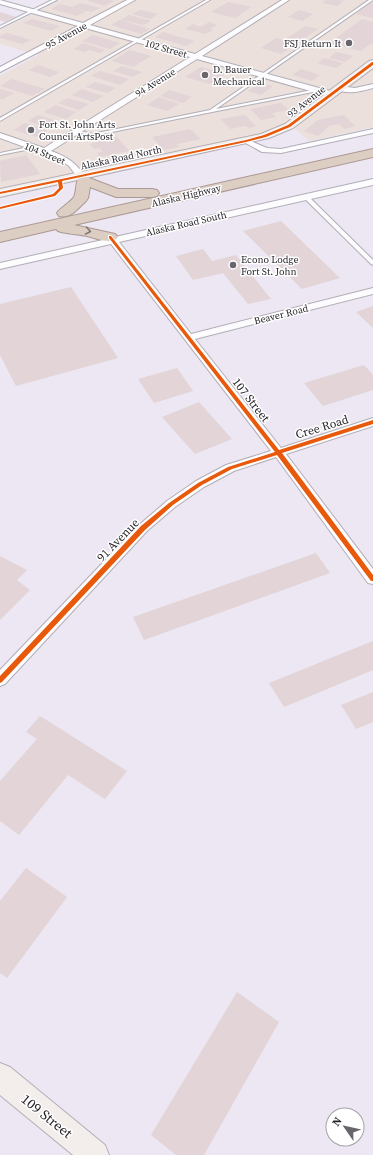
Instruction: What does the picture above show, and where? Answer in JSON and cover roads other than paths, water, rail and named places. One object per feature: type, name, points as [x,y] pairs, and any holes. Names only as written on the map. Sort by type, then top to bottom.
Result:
[{"type":"highway","name":"Alaska Highway","points":[[0,228],[64,213],[111,212],[156,197],[373,144]]},
{"type":"highway","name":"Alaska Highway","points":[[0,237],[37,229],[126,199],[156,197],[373,153]]},
{"type":"highway","points":[[82,178],[105,190],[116,193],[156,197]]},
{"type":"highway","points":[[82,178],[90,194],[86,213]]},
{"type":"highway","points":[[64,213],[81,198],[82,178]]},
{"type":"highway","points":[[111,238],[123,218],[156,197]]},
{"type":"highway","points":[[111,238],[109,221],[111,212],[126,199]]},
{"type":"highway","points":[[37,229],[76,229],[111,238]]},
{"type":"street","name":"95 Avenue","points":[[0,70],[132,0]]},
{"type":"street","name":"94 Avenue","points":[[45,151],[286,0]]},
{"type":"street","name":"102 Street","points":[[0,2],[316,90],[335,91]]},
{"type":"street","name":"93 Avenue","points":[[246,142],[289,126],[373,63]]},
{"type":"street","name":"93 Avenue","points":[[335,91],[355,90],[373,86]]},
{"type":"street","points":[[246,142],[264,150],[281,151],[373,131]]},
{"type":"street","name":"104 Street","points":[[0,135],[68,161],[82,178]]},
{"type":"street","name":"Alaska Road North","points":[[0,193],[82,178],[246,142]]},
{"type":"street","name":"Alaska Road South","points":[[0,266],[111,238],[373,182]]},
{"type":"street","name":"107 Street","points":[[111,238],[278,452],[373,579]]},
{"type":"street","name":"Beaver Road","points":[[188,338],[373,291]]},
{"type":"street","name":"Cree Road","points":[[278,452],[373,422]]},
{"type":"street","name":"91 Avenue","points":[[0,680],[143,528],[171,504],[200,484],[230,468],[278,452]]},
{"type":"street","name":"109 Street","points":[[0,1077],[95,1155]]},
{"type":"lane","points":[[0,27],[55,0]]},
{"type":"lane","points":[[0,120],[208,0]]},
{"type":"lane","points":[[209,112],[371,0]]},
{"type":"lane","points":[[76,131],[92,135],[316,90]]},
{"type":"lane","points":[[0,154],[34,148]]},
{"type":"lane","points":[[306,196],[373,263]]},
{"type":"place","name":"FSJ Return It","points":[[349,43]]},
{"type":"place","name":"D. Bauer Mechanical","points":[[205,75]]},
{"type":"place","name":"Fort St. John Arts Council ArtsPost","points":[[31,130]]},
{"type":"place","name":"Econo Lodge Fort St. John","points":[[233,265]]}]
